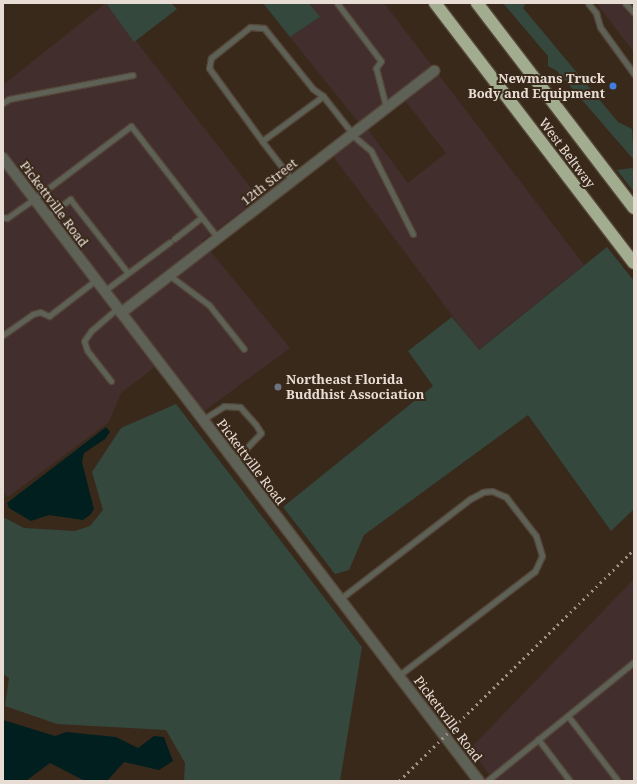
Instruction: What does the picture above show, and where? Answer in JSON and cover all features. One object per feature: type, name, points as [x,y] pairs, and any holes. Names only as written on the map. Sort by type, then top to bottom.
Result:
[{"type":"highway","name":"West Beltway","points":[[435,3],[634,263]]},
{"type":"highway","name":"West Beltway","points":[[477,3],[634,208]]},
{"type":"street","name":"12th Street","points":[[119,311],[218,238],[434,71]]},
{"type":"street","name":"Pickettville Road","points":[[3,158],[479,781]]},
{"type":"lane","points":[[337,3],[381,61],[376,68],[386,107]]},
{"type":"lane","points":[[588,3],[596,13],[600,27],[634,74]]},
{"type":"lane","points":[[625,3],[634,13]]},
{"type":"lane","points":[[292,180],[210,68],[211,58],[250,27],[264,28],[313,89],[323,96],[352,134],[371,151],[413,234]]},
{"type":"lane","points":[[3,103],[9,98],[133,75]]},
{"type":"lane","points":[[262,141],[323,96]]},
{"type":"lane","points":[[3,217],[6,218],[34,199],[131,126],[218,238]]},
{"type":"lane","points":[[47,216],[70,199],[128,273]]},
{"type":"lane","points":[[104,291],[201,218]]},
{"type":"lane","points":[[169,275],[209,305],[244,349]]},
{"type":"lane","points":[[3,335],[33,314],[40,312],[49,316],[96,280]]},
{"type":"lane","points":[[110,381],[87,350],[84,341],[91,331],[119,311]]},
{"type":"lane","points":[[202,420],[224,406],[240,407],[256,425],[261,433],[234,461]]},
{"type":"lane","points":[[340,599],[470,499],[483,492],[492,491],[506,497],[536,536],[542,556],[535,571],[398,676]]},
{"type":"lane","points":[[486,781],[634,662]]},
{"type":"lane","points":[[568,716],[618,781]]},
{"type":"lane","points":[[538,739],[570,781]]},
{"type":"shaded area","points":[[106,3],[259,198],[202,241],[290,348],[203,412],[3,150],[3,85]]},
{"type":"shaded area","points":[[309,3],[384,3],[584,265],[478,350],[327,148],[359,123],[290,37],[320,17]],"holes":[[[403,98],[446,153],[408,183],[366,127]]]},
{"type":"shaded area","points":[[596,3],[634,3],[634,52]]},
{"type":"shaded area","points":[[3,165],[156,366],[121,393],[109,422],[8,497],[3,493]]},
{"type":"shaded area","points":[[634,579],[634,781],[494,781],[470,749]]},
{"type":"green space","points":[[106,3],[171,3],[177,9],[134,42]]},
{"type":"green space","points":[[263,3],[309,3],[320,17],[290,37]]},
{"type":"green space","points":[[503,3],[523,3],[525,5],[523,8],[618,122],[632,129],[634,160],[557,71],[548,66],[548,56]]},
{"type":"green space","points":[[632,168],[634,171],[634,192],[617,170]]},
{"type":"green space","points":[[607,247],[634,281],[634,509],[611,531],[528,415],[364,535],[349,570],[335,574],[283,507],[433,386],[408,351],[452,317],[479,350]]},
{"type":"green space","points":[[176,404],[362,647],[340,781],[184,781],[185,763],[166,730],[57,724],[5,706],[9,678],[3,674],[3,517],[24,528],[75,531],[90,526],[103,510],[92,472],[121,428]]},
{"type":"water","points":[[106,427],[110,432],[105,439],[84,453],[82,462],[94,509],[90,515],[83,520],[49,515],[31,521],[9,508],[7,503]]},
{"type":"water","points":[[3,720],[55,736],[66,732],[116,737],[138,748],[154,736],[164,737],[173,761],[159,770],[124,762],[107,781],[85,781],[50,763],[26,781],[3,781]]},
{"type":"railway","points":[[399,781],[634,549]]},
{"type":"place","name":"Newmans Truck Body and Equipment","points":[[613,86]]},
{"type":"place","name":"Northeast Florida Buddhist Association","points":[[278,387]]}]
